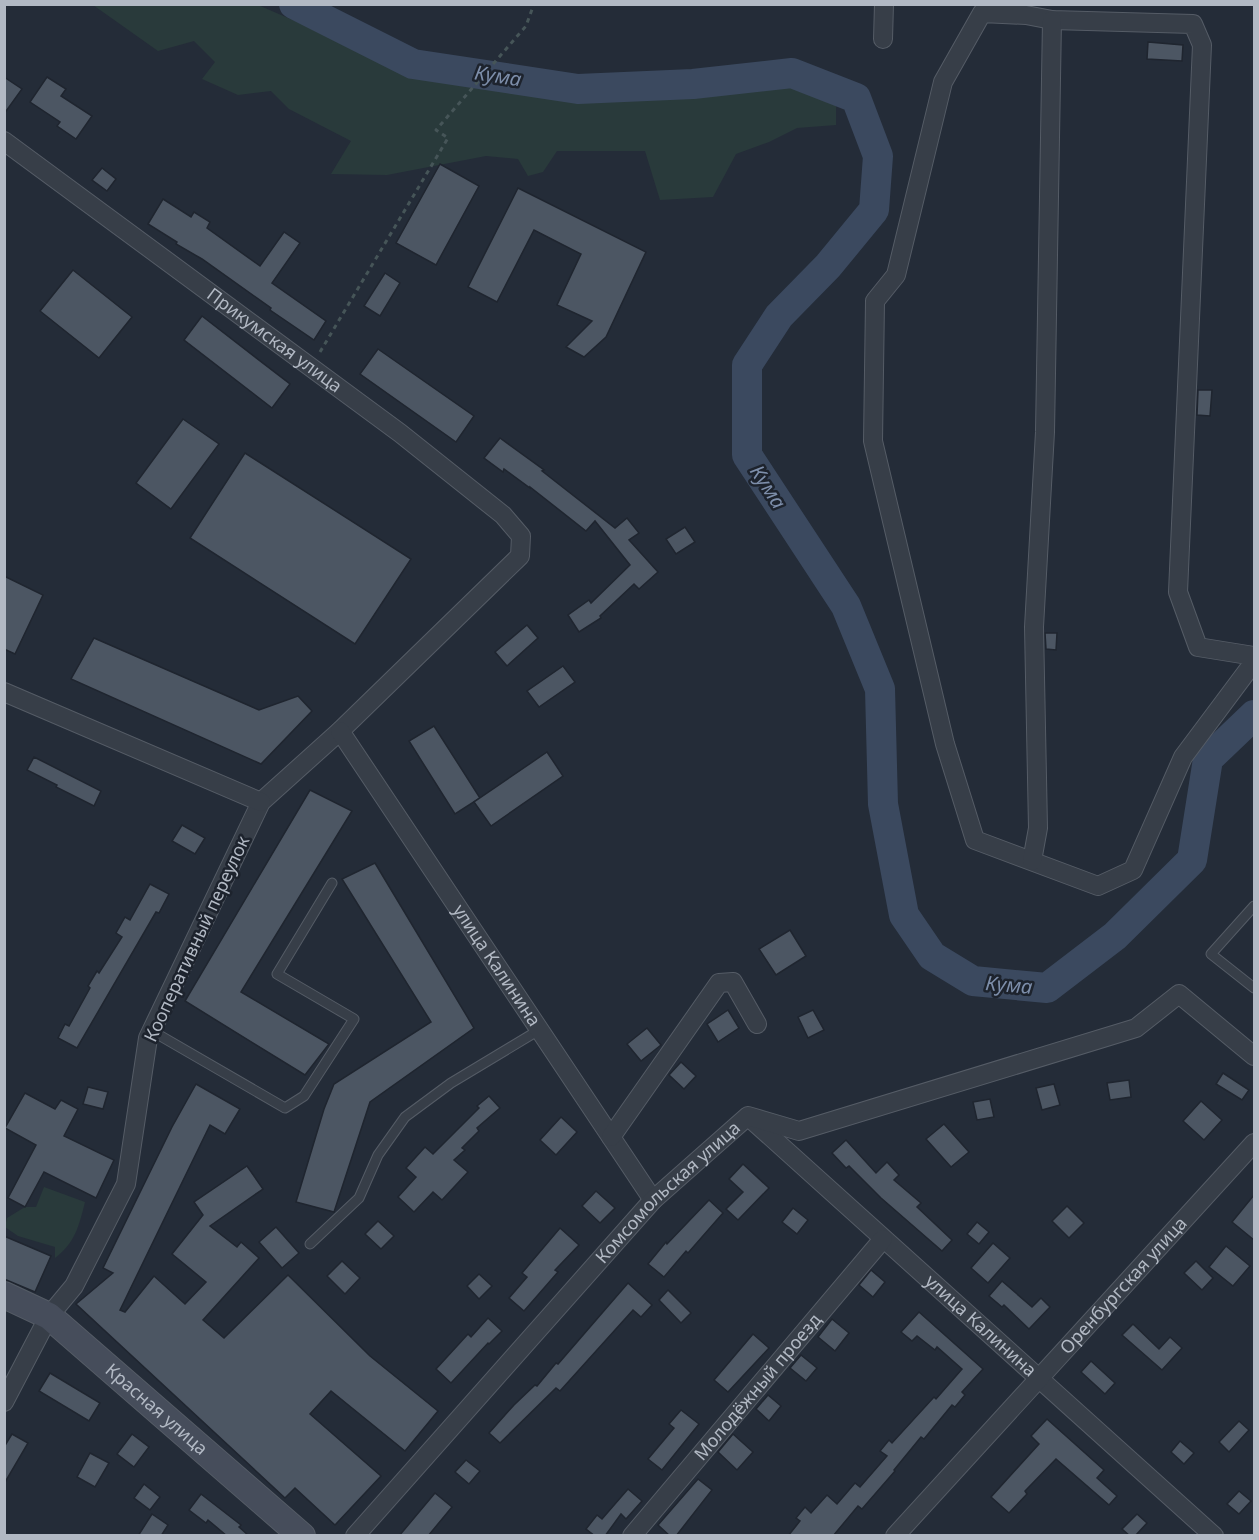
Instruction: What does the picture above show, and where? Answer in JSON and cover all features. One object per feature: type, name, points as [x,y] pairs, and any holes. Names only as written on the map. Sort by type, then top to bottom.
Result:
[{"type":"street","points":[[883,39],[884,4]]},
{"type":"street","points":[[1254,656],[1198,647],[1178,592],[1202,45],[1193,24],[1052,20],[982,13],[943,82],[896,275],[875,301],[873,441],[945,744],[975,840],[1098,886],[1133,870],[1183,758],[1254,662]]},
{"type":"street","points":[[1032,861],[1038,828],[1034,627],[1045,432],[1052,20]]},
{"type":"street","name":"Прикумская улица","points":[[4,141],[400,433],[503,515],[521,536],[520,556]]},
{"type":"street","name":"Кооперативный переулок","points":[[4,1402],[50,1316],[74,1286],[126,1184],[148,1038],[261,802],[340,731],[520,556]]},
{"type":"street","points":[[4,692],[261,802]]},
{"type":"street","name":"улица Калинина","points":[[340,731],[653,1200]]},
{"type":"street","points":[[611,1137],[719,983],[733,982],[757,1024]]},
{"type":"street","name":"Комсомольская улица","points":[[355,1536],[653,1200],[748,1116],[800,1131],[1136,1028],[1179,994],[1254,1056]]},
{"type":"street","name":"улица Калинина","points":[[748,1116],[1214,1536]]},
{"type":"street","name":"Оренбургская улица","points":[[895,1536],[1254,1143]]},
{"type":"street","name":"Молодёжный проезд","points":[[632,1536],[883,1239]]},
{"type":"street","name":"Красная улица","points":[[4,1296],[50,1316],[302,1536]]},
{"type":"lane","points":[[152,1031],[285,1108],[304,1096],[354,1019],[277,974],[332,883]]},
{"type":"lane","points":[[1253,983],[1211,954],[1254,906]]},
{"type":"lane","points":[[310,1244],[359,1198],[378,1155],[405,1117],[451,1083],[539,1030]]},
{"type":"path","points":[[311,368],[448,138],[436,130],[526,26],[534,4]]},
{"type":"shaded area","points":[[93,5],[258,5],[415,73],[577,98],[688,94],[791,82],[836,101],[836,125],[797,128],[769,142],[736,154],[713,197],[660,200],[645,151],[557,151],[543,172],[528,176],[518,159],[486,156],[387,175],[331,174],[351,141],[289,109],[271,91],[238,95],[202,79],[215,62],[194,41],[158,51]]},
{"type":"shaded area","points":[[44,1187],[85,1202],[72,1240],[55,1258],[55,1247],[18,1236],[5,1227],[7,1218],[25,1207],[36,1207]]},
{"type":"building","points":[[1148,42],[1183,45],[1182,61],[1147,59]]},
{"type":"building","points":[[4,77],[22,89],[4,114]]},
{"type":"building","points":[[47,77],[66,89],[61,96],[92,116],[76,139],[57,126],[60,122],[30,102]]},
{"type":"building","points":[[440,164],[479,186],[436,265],[396,243]]},
{"type":"building","points":[[102,168],[116,179],[107,191],[92,180]]},
{"type":"building","points":[[518,188],[646,252],[606,337],[584,357],[566,347],[592,321],[557,305],[581,254],[534,230],[497,302],[468,287]]},
{"type":"building","points":[[163,199],[191,217],[194,212],[210,222],[207,228],[260,266],[284,232],[300,243],[272,283],[326,321],[314,340],[202,259],[148,224]]},
{"type":"building","points":[[73,270],[132,317],[99,358],[40,311]]},
{"type":"building","points":[[385,273],[400,283],[380,316],[364,306]]},
{"type":"building","points":[[202,316],[290,384],[272,408],[184,340]]},
{"type":"building","points":[[378,349],[474,416],[456,442],[360,374]]},
{"type":"building","points":[[1198,390],[1212,390],[1210,416],[1197,415]]},
{"type":"building","points":[[183,419],[219,444],[171,509],[136,483]]},
{"type":"building","points":[[500,438],[544,470],[542,471],[615,528],[627,518],[639,533],[629,540],[658,572],[639,589],[634,584],[600,616],[601,618],[579,632],[568,615],[589,600],[591,603],[630,565],[595,521],[586,531],[530,487],[484,458]]},
{"type":"building","points":[[245,453],[411,559],[355,644],[190,538]]},
{"type":"building","points":[[685,527],[695,542],[676,554],[666,539]]},
{"type":"building","points":[[4,576],[43,595],[15,654],[4,649]]},
{"type":"building","points":[[527,625],[538,638],[507,666],[495,652]]},
{"type":"building","points":[[1045,633],[1057,633],[1056,650],[1046,649]]},
{"type":"building","points":[[94,638],[259,710],[298,696],[312,711],[261,764],[71,679]]},
{"type":"building","points":[[563,666],[575,682],[539,707],[527,691]]},
{"type":"building","points":[[434,726],[480,798],[455,814],[409,741]]},
{"type":"building","points":[[547,752],[563,776],[491,826],[474,802]]},
{"type":"building","points":[[34,757],[101,791],[94,806],[27,770]]},
{"type":"building","points":[[310,790],[352,811],[241,992],[329,1044],[305,1075],[185,1001]]},
{"type":"building","points":[[182,825],[205,838],[195,854],[172,841]]},
{"type":"building","points":[[375,863],[474,1028],[370,1102],[334,1212],[296,1202],[324,1109],[334,1084],[431,1022],[342,879]]},
{"type":"building","points":[[150,884],[169,894],[159,913],[156,912],[77,1048],[58,1038],[65,1024],[69,1026],[97,971],[99,973],[122,937],[116,933],[125,917],[130,920]]},
{"type":"building","points":[[790,930],[806,956],[776,975],[759,949]]},
{"type":"building","points":[[728,1010],[739,1028],[718,1042],[707,1024]]},
{"type":"building","points":[[813,1010],[824,1030],[808,1038],[798,1017]]},
{"type":"building","points":[[647,1028],[661,1045],[641,1061],[627,1044]]},
{"type":"building","points":[[681,1062],[696,1076],[684,1089],[669,1075]]},
{"type":"building","points":[[1223,1073],[1249,1090],[1242,1100],[1216,1084]]},
{"type":"building","points":[[1129,1080],[1131,1097],[1110,1100],[1107,1083]]},
{"type":"building","points":[[196,1084],[240,1109],[225,1134],[210,1125],[120,1310],[125,1312],[154,1276],[185,1304],[206,1282],[172,1254],[203,1215],[194,1202],[247,1166],[263,1189],[210,1226],[237,1247],[241,1242],[259,1258],[203,1320],[224,1338],[288,1275],[370,1356],[438,1411],[405,1451],[331,1391],[310,1414],[381,1476],[335,1525],[295,1488],[285,1498],[76,1304],[113,1273],[103,1268],[172,1127]]},
{"type":"building","points":[[1054,1084],[1060,1105],[1042,1110],[1036,1088]]},
{"type":"building","points":[[88,1087],[108,1092],[103,1109],[83,1104]]},
{"type":"building","points":[[25,1093],[55,1109],[61,1100],[78,1109],[64,1136],[114,1160],[96,1198],[44,1172],[25,1207],[8,1198],[36,1145],[5,1128]]},
{"type":"building","points":[[489,1096],[500,1108],[477,1128],[479,1131],[462,1148],[465,1150],[454,1160],[468,1172],[442,1200],[433,1192],[414,1212],[398,1197],[416,1177],[406,1168],[425,1147],[433,1154]]},
{"type":"building","points":[[990,1099],[994,1117],[977,1120],[973,1102]]},
{"type":"building","points":[[1201,1101],[1222,1120],[1204,1140],[1183,1121]]},
{"type":"building","points":[[561,1117],[577,1132],[556,1155],[540,1140]]},
{"type":"building","points":[[944,1124],[969,1152],[951,1167],[926,1139]]},
{"type":"building","points":[[846,1140],[876,1173],[887,1162],[899,1175],[894,1180],[921,1203],[917,1207],[952,1240],[942,1251],[881,1198],[849,1166],[846,1168],[832,1153]]},
{"type":"building","points":[[743,1164],[769,1188],[738,1220],[726,1209],[743,1192],[729,1179]]},
{"type":"building","points":[[596,1191],[615,1208],[600,1223],[582,1206]]},
{"type":"building","points":[[1254,1195],[1254,1240],[1232,1222]]},
{"type":"building","points":[[709,1200],[723,1213],[664,1277],[648,1264],[666,1242],[667,1244]]},
{"type":"building","points":[[1067,1206],[1084,1223],[1069,1238],[1052,1221]]},
{"type":"building","points":[[793,1208],[808,1220],[797,1234],[782,1222]]},
{"type":"building","points":[[378,1221],[394,1236],[381,1249],[365,1234]]},
{"type":"building","points":[[977,1222],[989,1232],[979,1244],[967,1234]]},
{"type":"building","points":[[276,1227],[299,1253],[282,1268],[259,1242]]},
{"type":"building","points":[[560,1228],[579,1245],[555,1270],[558,1272],[524,1311],[509,1298],[527,1277],[522,1273]]},
{"type":"building","points":[[4,1236],[51,1256],[35,1292],[4,1279]]},
{"type":"building","points":[[993,1243],[1010,1258],[988,1283],[971,1268]]},
{"type":"building","points":[[1226,1246],[1250,1266],[1233,1286],[1209,1267]]},
{"type":"building","points":[[342,1261],[360,1278],[345,1294],[327,1276]]},
{"type":"building","points":[[1196,1261],[1213,1278],[1202,1290],[1184,1273]]},
{"type":"building","points":[[871,1270],[885,1282],[873,1297],[859,1285]]},
{"type":"building","points":[[479,1274],[492,1286],[479,1299],[467,1286]]},
{"type":"building","points":[[1002,1281],[1032,1307],[1041,1298],[1050,1307],[1029,1329],[1004,1305],[1002,1307],[989,1296]]},
{"type":"building","points":[[628,1283],[652,1305],[641,1317],[633,1310],[560,1391],[556,1388],[500,1443],[489,1433],[514,1405],[535,1385],[537,1386],[556,1363],[558,1364]]},
{"type":"building","points":[[668,1290],[691,1313],[681,1323],[659,1300]]},
{"type":"building","points":[[919,1312],[983,1369],[962,1392],[965,1395],[955,1407],[952,1405],[924,1439],[921,1437],[862,1509],[858,1506],[833,1536],[788,1536],[800,1521],[796,1518],[805,1507],[811,1513],[827,1495],[837,1504],[855,1483],[860,1487],[887,1456],[880,1451],[889,1440],[892,1443],[962,1369],[937,1347],[935,1350],[917,1336],[912,1341],[901,1332]]},
{"type":"building","points":[[488,1318],[502,1331],[451,1383],[436,1369],[468,1334],[471,1337]]},
{"type":"building","points":[[832,1319],[849,1333],[835,1351],[818,1337]]},
{"type":"building","points":[[1133,1324],[1159,1349],[1170,1337],[1182,1348],[1162,1370],[1122,1335]]},
{"type":"building","points":[[753,1334],[769,1348],[728,1392],[714,1380]]},
{"type":"building","points":[[801,1355],[817,1368],[806,1381],[790,1368]]},
{"type":"building","points":[[1091,1361],[1115,1383],[1105,1394],[1081,1372]]},
{"type":"building","points":[[50,1373],[100,1403],[89,1421],[39,1391]]},
{"type":"building","points":[[768,1395],[781,1406],[769,1421],[756,1409]]},
{"type":"building","points":[[681,1410],[699,1424],[662,1470],[648,1459],[674,1428],[669,1424]]},
{"type":"building","points":[[1047,1419],[1104,1470],[1097,1478],[1117,1496],[1109,1505],[1056,1459],[1025,1491],[1027,1494],[1009,1513],[991,1497],[1039,1444],[1031,1436]]},
{"type":"building","points":[[1239,1421],[1249,1430],[1229,1452],[1219,1442]]},
{"type":"building","points":[[12,1434],[28,1443],[4,1484],[4,1447]]},
{"type":"building","points":[[132,1434],[149,1447],[134,1467],[117,1454]]},
{"type":"building","points":[[733,1434],[753,1452],[737,1470],[718,1452]]},
{"type":"building","points":[[1180,1441],[1194,1453],[1184,1464],[1171,1452]]},
{"type":"building","points":[[90,1453],[109,1463],[95,1487],[77,1477]]},
{"type":"building","points":[[466,1460],[480,1471],[469,1484],[455,1472]]},
{"type":"building","points":[[698,1479],[712,1490],[676,1536],[670,1536],[658,1525]]},
{"type":"building","points":[[144,1484],[160,1497],[150,1510],[134,1498]]},
{"type":"building","points":[[628,1489],[642,1501],[626,1519],[621,1514],[605,1536],[595,1536],[586,1529],[597,1515],[602,1519]]},
{"type":"building","points":[[1239,1491],[1251,1501],[1239,1514],[1227,1504]]},
{"type":"building","points":[[435,1493],[452,1507],[428,1536],[399,1536]]},
{"type":"building","points":[[201,1494],[241,1525],[239,1527],[249,1536],[227,1536],[208,1520],[206,1523],[189,1510]]},
{"type":"building","points":[[152,1514],[168,1525],[161,1536],[138,1536]]},
{"type":"building","points":[[1137,1514],[1147,1523],[1135,1536],[1130,1536],[1122,1529]]},
{"type":"waterway","name":"Кума","points":[[294,4],[413,64],[578,89],[693,84],[792,73],[856,98],[878,156],[874,210],[828,266],[779,316],[747,365],[747,455],[846,606],[880,689],[883,804],[904,915],[932,956],[973,981],[1047,988],[1115,936],[1192,860],[1208,759],[1254,715]]}]
